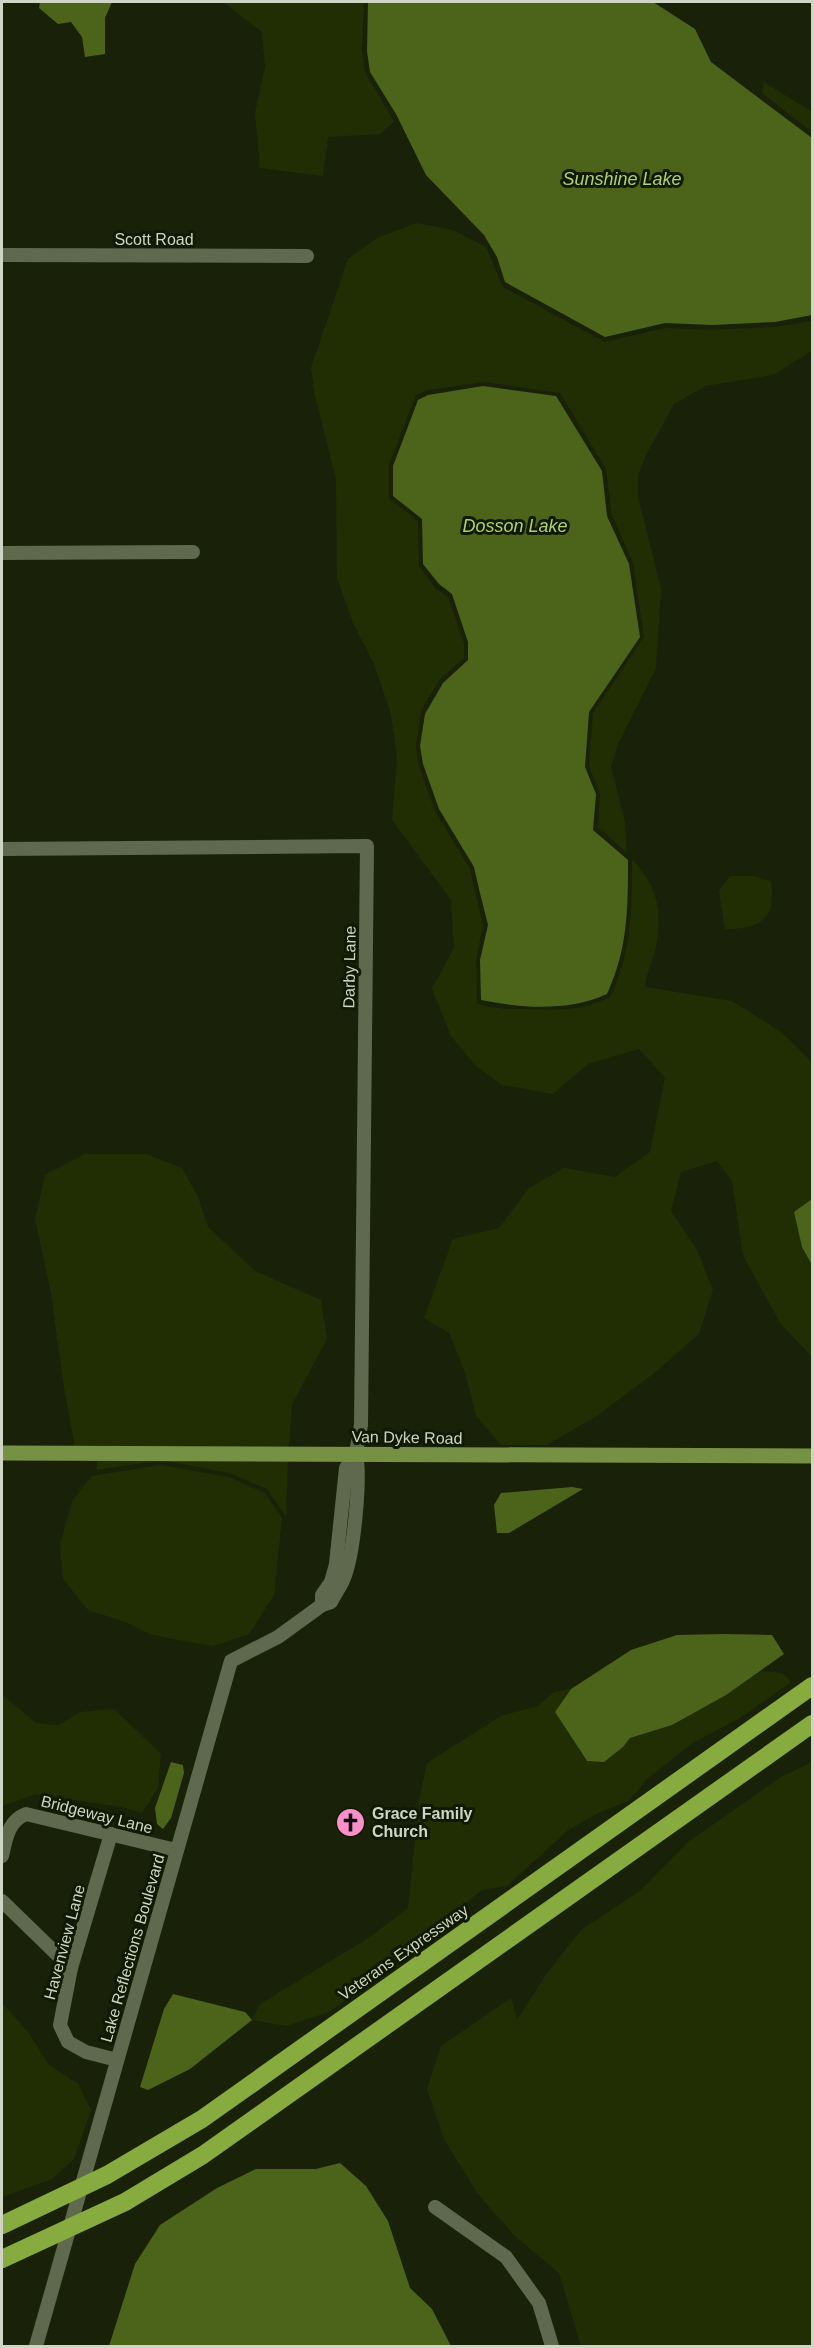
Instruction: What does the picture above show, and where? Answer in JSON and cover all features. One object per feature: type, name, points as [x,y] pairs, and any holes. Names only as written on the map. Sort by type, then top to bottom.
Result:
[{"type":"highway","name":"Veterans Expressway","points":[[2,2225],[137,2159],[202,2119],[813,1686]]},
{"type":"highway","points":[[2,2259],[125,2202],[245,2128],[813,1724]]},
{"type":"main road","name":"Van Dyke Road","points":[[2,1453],[813,1456]]},
{"type":"street","name":"Scott Road","points":[[2,255],[307,256]]},
{"type":"street","points":[[2,553],[193,552]]},
{"type":"street","name":"Darby Lane","points":[[2,849],[106,850],[367,846],[364,1346],[361,1425],[356,1454]]},
{"type":"street","name":"Lake Reflections Boulevard","points":[[36,2346],[231,1661],[278,1637],[322,1605],[322,1595],[331,1582],[336,1564],[346,1468],[356,1454]]},
{"type":"street","name":"Bridgeway Lane","points":[[2,1856],[9,1827],[17,1817],[26,1814],[176,1850]]},
{"type":"street","name":"Havenview Lane","points":[[111,1834],[71,1968],[60,2025],[68,2042],[86,2052],[117,2060]]},
{"type":"street","points":[[2,1901],[71,1968]]},
{"type":"street","points":[[435,2207],[506,2258],[539,2303],[552,2346]]},
{"type":"shaded area","points":[[223,2],[364,2],[362,51],[365,72],[394,122],[380,134],[328,137],[323,176],[260,168],[255,113],[265,67],[262,32]]},
{"type":"shaded area","points":[[764,82],[812,112],[812,132],[762,93]]},
{"type":"shaded area","points":[[416,223],[453,230],[486,247],[503,287],[605,342],[665,328],[712,330],[775,327],[812,321],[812,351],[773,375],[705,386],[674,404],[646,455],[638,475],[638,496],[661,589],[656,668],[618,744],[611,767],[625,822],[627,853],[598,827],[600,794],[589,766],[593,713],[644,637],[633,563],[612,515],[606,469],[560,393],[484,382],[427,390],[416,395],[389,464],[389,498],[418,521],[419,566],[435,588],[448,597],[464,643],[464,658],[439,680],[421,711],[416,747],[419,766],[435,811],[470,869],[483,925],[476,960],[477,1003],[500,1008],[557,1010],[578,1008],[610,997],[627,947],[631,913],[632,859],[647,878],[658,907],[657,942],[645,987],[732,1001],[781,1032],[812,1062],[812,1199],[794,1212],[802,1247],[812,1265],[812,1357],[780,1323],[743,1255],[732,1181],[717,1161],[681,1172],[671,1211],[697,1250],[713,1290],[699,1334],[653,1374],[598,1415],[547,1445],[501,1445],[476,1416],[465,1372],[449,1333],[424,1318],[453,1239],[499,1228],[529,1188],[564,1168],[615,1177],[650,1152],[665,1078],[639,1049],[588,1064],[553,1094],[502,1085],[476,1066],[451,1036],[431,986],[434,985],[454,948],[451,900],[392,820],[397,757],[391,714],[374,664],[353,623],[337,578],[336,479],[314,391],[311,368],[348,259],[377,238]]},
{"type":"shaded area","points":[[730,876],[753,876],[771,881],[772,894],[769,912],[757,924],[725,929],[719,891]]},
{"type":"shaded area","points":[[85,1154],[146,1154],[182,1168],[198,1197],[208,1227],[255,1271],[321,1300],[327,1339],[292,1404],[289,1448],[75,1448],[51,1293],[35,1219],[45,1175]]},
{"type":"shaded area","points":[[97,1459],[288,1459],[286,1516],[267,1489],[229,1473],[161,1460],[97,1470]]},
{"type":"shaded area","points":[[161,1465],[228,1477],[265,1493],[282,1518],[274,1595],[249,1634],[213,1646],[150,1634],[128,1623],[88,1610],[63,1579],[60,1545],[72,1501],[92,1476]]},
{"type":"shaded area","points":[[763,1671],[782,1673],[791,1682],[740,1718],[691,1744],[646,1780],[629,1801],[598,1813],[567,1831],[507,1886],[482,1890],[379,1975],[329,2012],[286,2026],[252,2020],[260,2004],[370,1937],[408,1908],[419,1801],[427,1763],[501,1716],[538,1706],[554,1692],[571,1689],[555,1712],[586,1761],[623,1747],[630,1738],[672,1725]]},
{"type":"shaded area","points":[[2,1695],[36,1723],[58,1725],[81,1712],[114,1709],[161,1754],[158,1788],[142,1813],[122,1807],[36,1794],[2,1806]]},
{"type":"shaded area","points":[[812,1762],[812,2346],[581,2346],[559,2273],[514,2235],[477,2193],[444,2139],[427,2089],[441,2046],[511,1998],[517,2020],[547,1973],[581,1930],[640,1891],[688,1842],[781,1777]]},
{"type":"shaded area","points":[[2,2003],[28,2032],[49,2065],[78,2084],[91,2110],[74,2159],[52,2179],[2,2197]]},
{"type":"water","points":[[40,2],[112,2],[105,18],[105,54],[85,57],[82,37],[71,22],[58,24],[39,8]]},
{"type":"water","name":"Sunshine Lake","points":[[368,2],[653,2],[695,29],[711,62],[812,138],[812,315],[775,322],[712,325],[665,323],[605,337],[505,282],[497,257],[484,235],[426,175],[396,114],[370,72],[367,51]]},
{"type":"water","name":"Dosson Lake","points":[[483,386],[556,396],[602,471],[607,516],[629,564],[640,637],[589,712],[585,767],[596,794],[593,830],[628,860],[627,912],[619,961],[607,994],[576,1004],[545,1007],[481,1000],[480,960],[488,925],[474,867],[439,809],[423,764],[420,746],[425,714],[443,683],[468,660],[468,642],[452,594],[439,584],[423,564],[422,519],[393,496],[393,466],[418,400],[428,395]]},
{"type":"water","points":[[812,1199],[812,1265],[802,1247],[794,1212]]},
{"type":"water","points":[[572,1487],[583,1489],[509,1533],[497,1533],[494,1505],[501,1493]]},
{"type":"water","points":[[677,1635],[772,1635],[784,1654],[726,1695],[672,1725],[630,1738],[623,1747],[604,1762],[587,1761],[555,1712],[571,1689],[631,1650]]},
{"type":"water","points":[[171,1762],[183,1765],[184,1773],[171,1818],[163,1829],[157,1824],[155,1808]]},
{"type":"water","points":[[173,1994],[245,2012],[252,2020],[190,2069],[148,2090],[140,2087],[164,2009]]},
{"type":"water","points":[[340,2163],[366,2186],[388,2221],[410,2288],[432,2309],[451,2346],[109,2346],[135,2264],[160,2225],[217,2188],[256,2169],[316,2169]]},
{"type":"place","name":"Grace Family Church","points":[[351,1822]]}]
